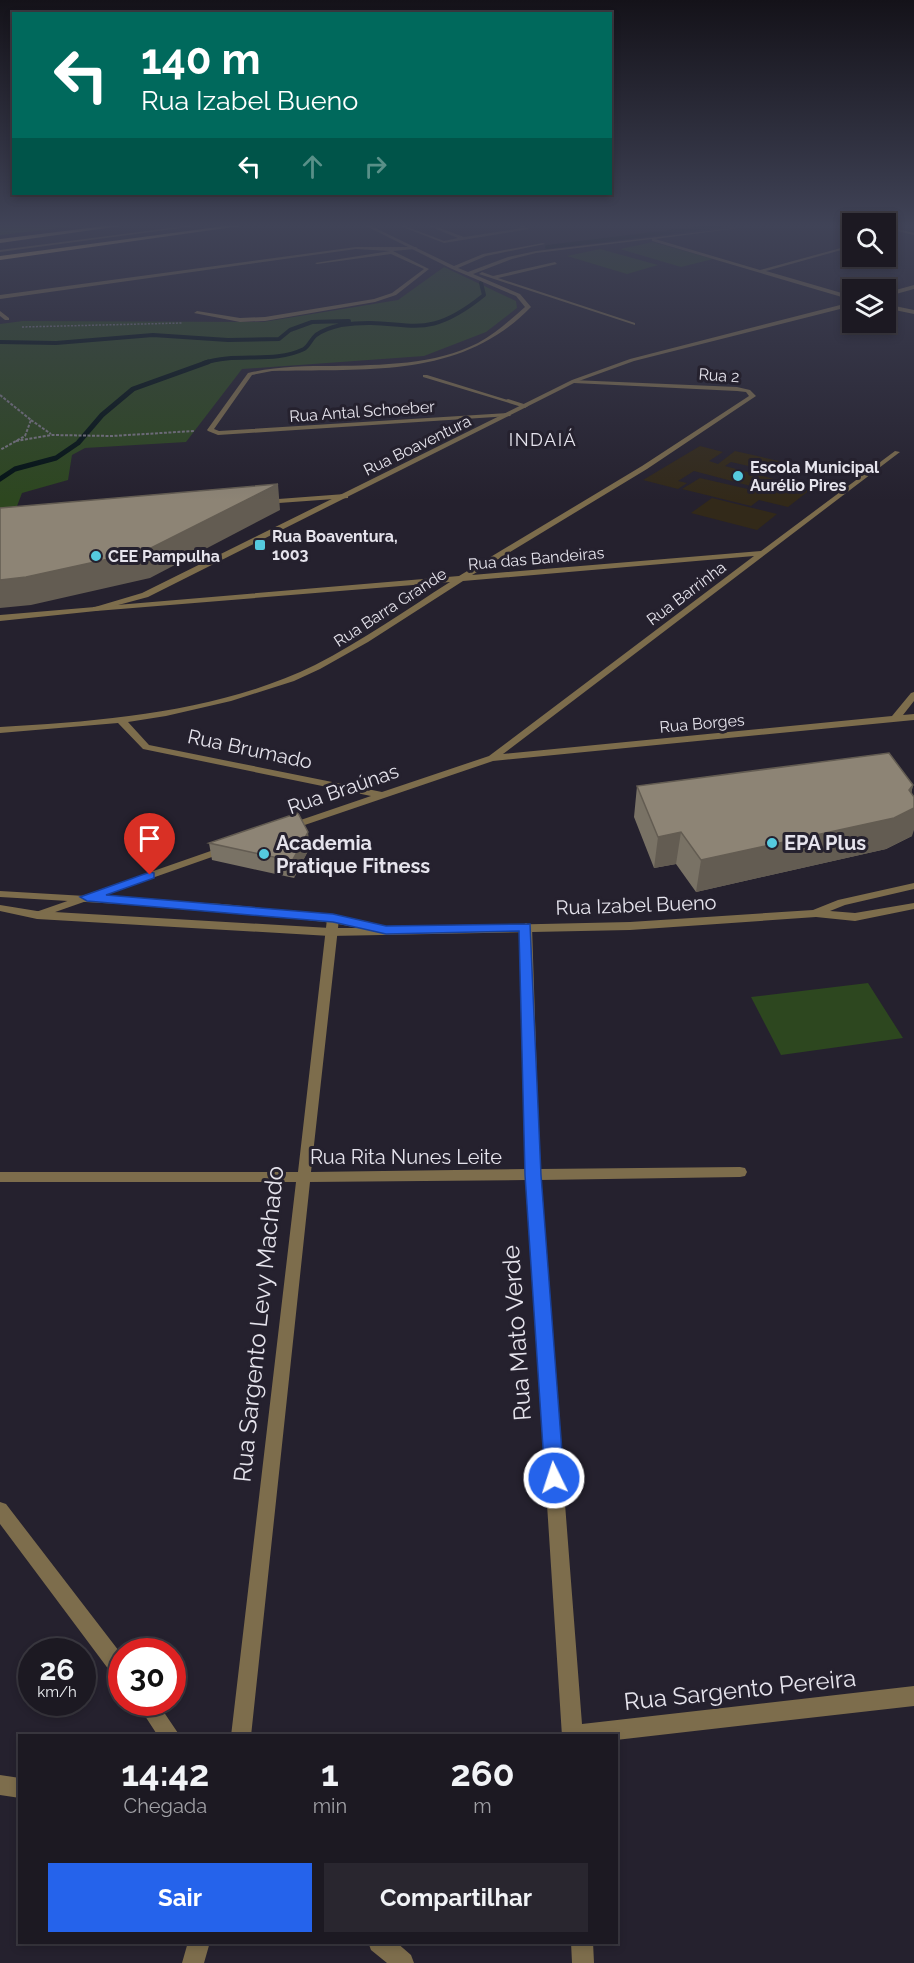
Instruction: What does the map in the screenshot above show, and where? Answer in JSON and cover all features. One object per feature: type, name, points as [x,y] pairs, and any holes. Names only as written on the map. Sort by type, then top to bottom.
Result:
[{"type":"street","points":[[223,318],[240,320],[273,318]]},
{"type":"street","points":[[210,430],[250,374],[262,371],[386,365],[436,359],[474,347],[503,330],[516,318]]},
{"type":"street","points":[[614,318],[633,324]]},
{"type":"street","name":"Rua Boaventura","points":[[0,618],[96,609],[146,595],[574,381],[632,360],[799,318]]},
{"type":"street","points":[[424,376],[525,406]]},
{"type":"street","name":"Rua 2","points":[[574,381],[737,389],[748,391],[753,396]]},
{"type":"street","name":"Rua Barra Grande","points":[[0,730],[121,720],[184,711],[265,689],[340,658],[459,579],[705,430],[753,396]]},
{"type":"street","name":"Rua Antal Schoeber","points":[[210,430],[218,433],[508,415]]},
{"type":"street","name":"Rua Barrinha","points":[[492,758],[897,452]]},
{"type":"street","points":[[261,502],[345,496]]},
{"type":"street","name":"Rua das Bandeiras","points":[[96,609],[764,553]]},
{"type":"street","points":[[894,720],[914,695]]},
{"type":"street","name":"Rua Borges","points":[[492,758],[914,717]]},
{"type":"street","name":"Rua Brumado","points":[[121,720],[146,747],[382,795]]},
{"type":"street","name":"Rua Braúnas","points":[[284,829],[492,758]]},
{"type":"street","points":[[37,915],[240,844]]},
{"type":"street","name":"Rua Izabel Bueno","points":[[816,913],[842,902],[914,886]]},
{"type":"street","name":"Rua Izabel Bueno","points":[[0,894],[87,897],[386,930],[630,926],[816,913],[855,917],[914,906]]},
{"type":"street","name":"Rua Izabel Bueno","points":[[0,908],[37,915],[331,925]]},
{"type":"street","name":"Rua Sargento Levy Machado","points":[[241,1734],[331,925]]},
{"type":"street","name":"Rua Mato Verde","points":[[526,927],[533,1175],[573,1734]]},
{"type":"street","name":"Rua Rita Nunes Leite","points":[[0,1177],[303,1177],[740,1172]]},
{"type":"street","points":[[0,1510],[108,1653]]},
{"type":"street","name":"Rua Sargento Pereira","points":[[582,1734],[914,1696]]},
{"type":"street","points":[[155,1716],[169,1734]]},
{"type":"street","points":[[0,1785],[18,1788]]},
{"type":"street","points":[[193,1963],[198,1944]]},
{"type":"street","points":[[381,1944],[404,1963]]},
{"type":"street","points":[[582,1944],[583,1963]]},
{"type":"path","points":[[0,395],[52,435]]},
{"type":"path","points":[[0,450],[25,435],[31,420]]},
{"type":"path","points":[[16,441],[52,435],[96,436],[210,430]]},
{"type":"shaded area","name":"Escola Municipal Aurélio Pires","points":[[700,446],[723,452],[709,461],[718,464],[735,451],[792,464],[779,473],[731,462],[725,466],[785,482],[788,480],[815,486],[788,507],[759,500],[751,506],[682,489],[700,478],[765,493],[775,485],[769,484],[762,489],[694,471],[678,481],[687,483],[678,489],[643,480]]},
{"type":"shaded area","name":"Escola Municipal Aurélio Pires","points":[[712,498],[777,514],[757,530],[691,513]]},
{"type":"green space","points":[[290,318],[505,318],[486,332],[424,356],[242,369],[186,442],[85,448],[72,455],[68,480],[22,493],[14,514],[0,515],[0,324],[23,321],[263,322]]},
{"type":"green space","points":[[868,983],[903,1038],[781,1055],[751,997]]},
{"type":"building","points":[[278,484],[145,551],[26,577],[0,580],[0,508]]},
{"type":"building","points":[[889,753],[913,785],[909,790],[914,797],[914,808],[894,818],[701,860],[681,832],[658,837],[637,786]]},
{"type":"building","points":[[298,813],[308,832],[292,861],[209,843]]},
{"type":"waterway","points":[[208,362],[292,353],[306,348],[319,333],[341,325],[363,323],[428,325],[449,318]]},
{"type":"waterway","points":[[0,342],[56,343],[153,335],[228,340],[279,339],[290,330],[312,322],[349,321]]},
{"type":"waterway","points":[[0,479],[15,469],[56,458],[78,443],[102,415],[133,389],[208,362]]},
{"type":"waterway","points":[[204,363],[208,362]]},
{"type":"place","name":"Escola Municipal Aurélio Pires","points":[[738,476]]},
{"type":"place","name":"Rua Boaventura, 1003","points":[[260,545]]},
{"type":"place","name":"CEE Pampulha","points":[[96,556]]},
{"type":"place","name":"EPA Plus","points":[[772,843]]},
{"type":"place","name":"Academia Pratique Fitness","points":[[264,854]]},
{"type":"district","name":"INDAIÁ","points":[[543,440]]},
{"type":"route","points":[[150,875],[87,897],[333,918],[386,930],[526,927],[533,1175],[554,1478]]}]
